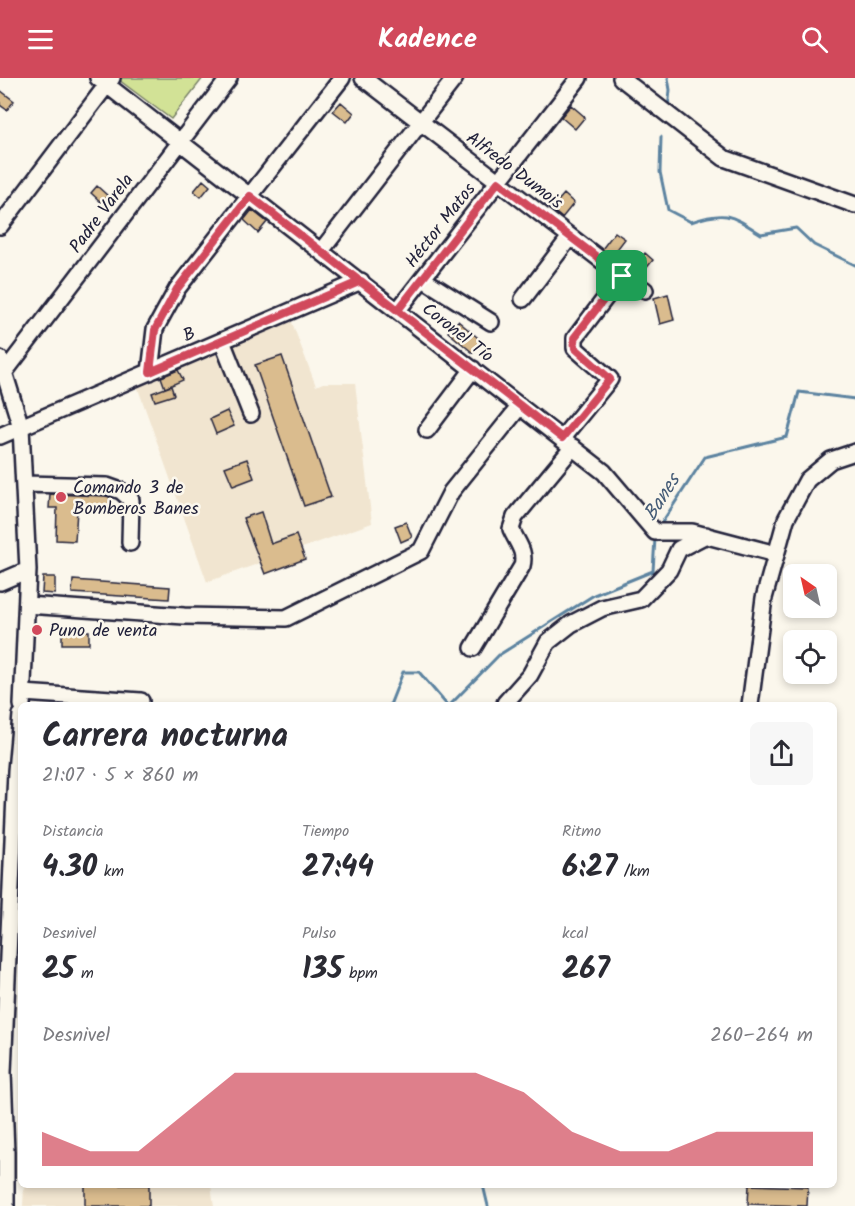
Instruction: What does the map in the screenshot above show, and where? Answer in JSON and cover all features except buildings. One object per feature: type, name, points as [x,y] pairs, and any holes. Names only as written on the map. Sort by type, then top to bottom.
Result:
[{"type":"street","name":"Padre Varela","points":[[2,366],[229,78]]},
{"type":"street","points":[[150,372],[155,330],[177,289],[342,78]]},
{"type":"street","name":"Alfredo Dumois","points":[[363,78],[570,237],[622,276],[645,290]]},
{"type":"street","points":[[321,251],[455,78]]},
{"type":"street","name":"Héctor Matos","points":[[398,310],[579,78]]},
{"type":"street","points":[[621,78],[724,158],[855,205]]},
{"type":"street","name":"Coronel Tío","points":[[106,80],[180,141],[604,472],[655,532],[692,532],[776,554]]},
{"type":"street","points":[[0,226],[106,80]]},
{"type":"street","points":[[523,299],[570,237]]},
{"type":"street","points":[[473,648],[522,566],[524,557],[522,548],[511,529],[515,517],[610,379],[575,348],[574,338],[622,276]]},
{"type":"street","points":[[423,279],[492,322]]},
{"type":"street","name":"B","points":[[0,436],[361,281]]},
{"type":"street","points":[[222,341],[251,414]]},
{"type":"street","points":[[2,366],[21,427],[28,570],[22,699],[141,701]]},
{"type":"street","points":[[427,430],[473,369]]},
{"type":"street","points":[[27,605],[184,616],[286,618],[421,551],[451,492],[520,406]]},
{"type":"street","points":[[750,702],[764,598],[786,519],[807,480],[831,460],[855,452]]},
{"type":"street","points":[[24,484],[107,486],[121,491],[131,500],[130,543]]},
{"type":"street","points":[[506,702],[530,675],[548,642],[555,636],[570,624],[602,608],[641,599],[669,570],[679,549],[706,535]]},
{"type":"street","points":[[0,582],[28,570]]},
{"type":"street","points":[[0,858],[9,838],[18,778]]},
{"type":"street","points":[[6,1206],[14,1152],[2,1072],[17,886],[9,838]]},
{"type":"shaded area","points":[[291,320],[316,386],[323,383],[355,383],[372,523],[207,582],[136,383]]},
{"type":"shaded area","points":[[24,1188],[211,1188],[214,1206],[23,1206]]},
{"type":"green space","points":[[121,78],[203,78],[171,119],[119,80]]},
{"type":"waterway","points":[[668,78],[670,90],[668,109]]},
{"type":"waterway","name":"Banes","points":[[661,137],[660,172],[668,210],[691,222],[712,216],[728,216],[761,234],[796,228],[814,245],[855,265]]},
{"type":"waterway","name":"Banes","points":[[659,527],[705,457],[787,437],[799,392],[855,399]]},
{"type":"waterway","name":"Banes","points":[[453,702],[499,655],[594,595],[653,571],[655,538]]},
{"type":"waterway","name":"Banes","points":[[391,702],[403,672],[419,672],[444,702]]},
{"type":"waterway","name":"Banes","points":[[484,1188],[488,1206]]},
{"type":"place","name":"Comando 3 de Bomberos Banes","points":[[61,497]]},
{"type":"place","name":"Puno de venta","points":[[37,630]]},
{"type":"route","points":[[622,276],[498,182],[398,310],[361,281],[150,372],[155,330],[177,289],[250,196],[361,281],[562,438],[610,379],[575,348],[574,338],[622,276]]}]
